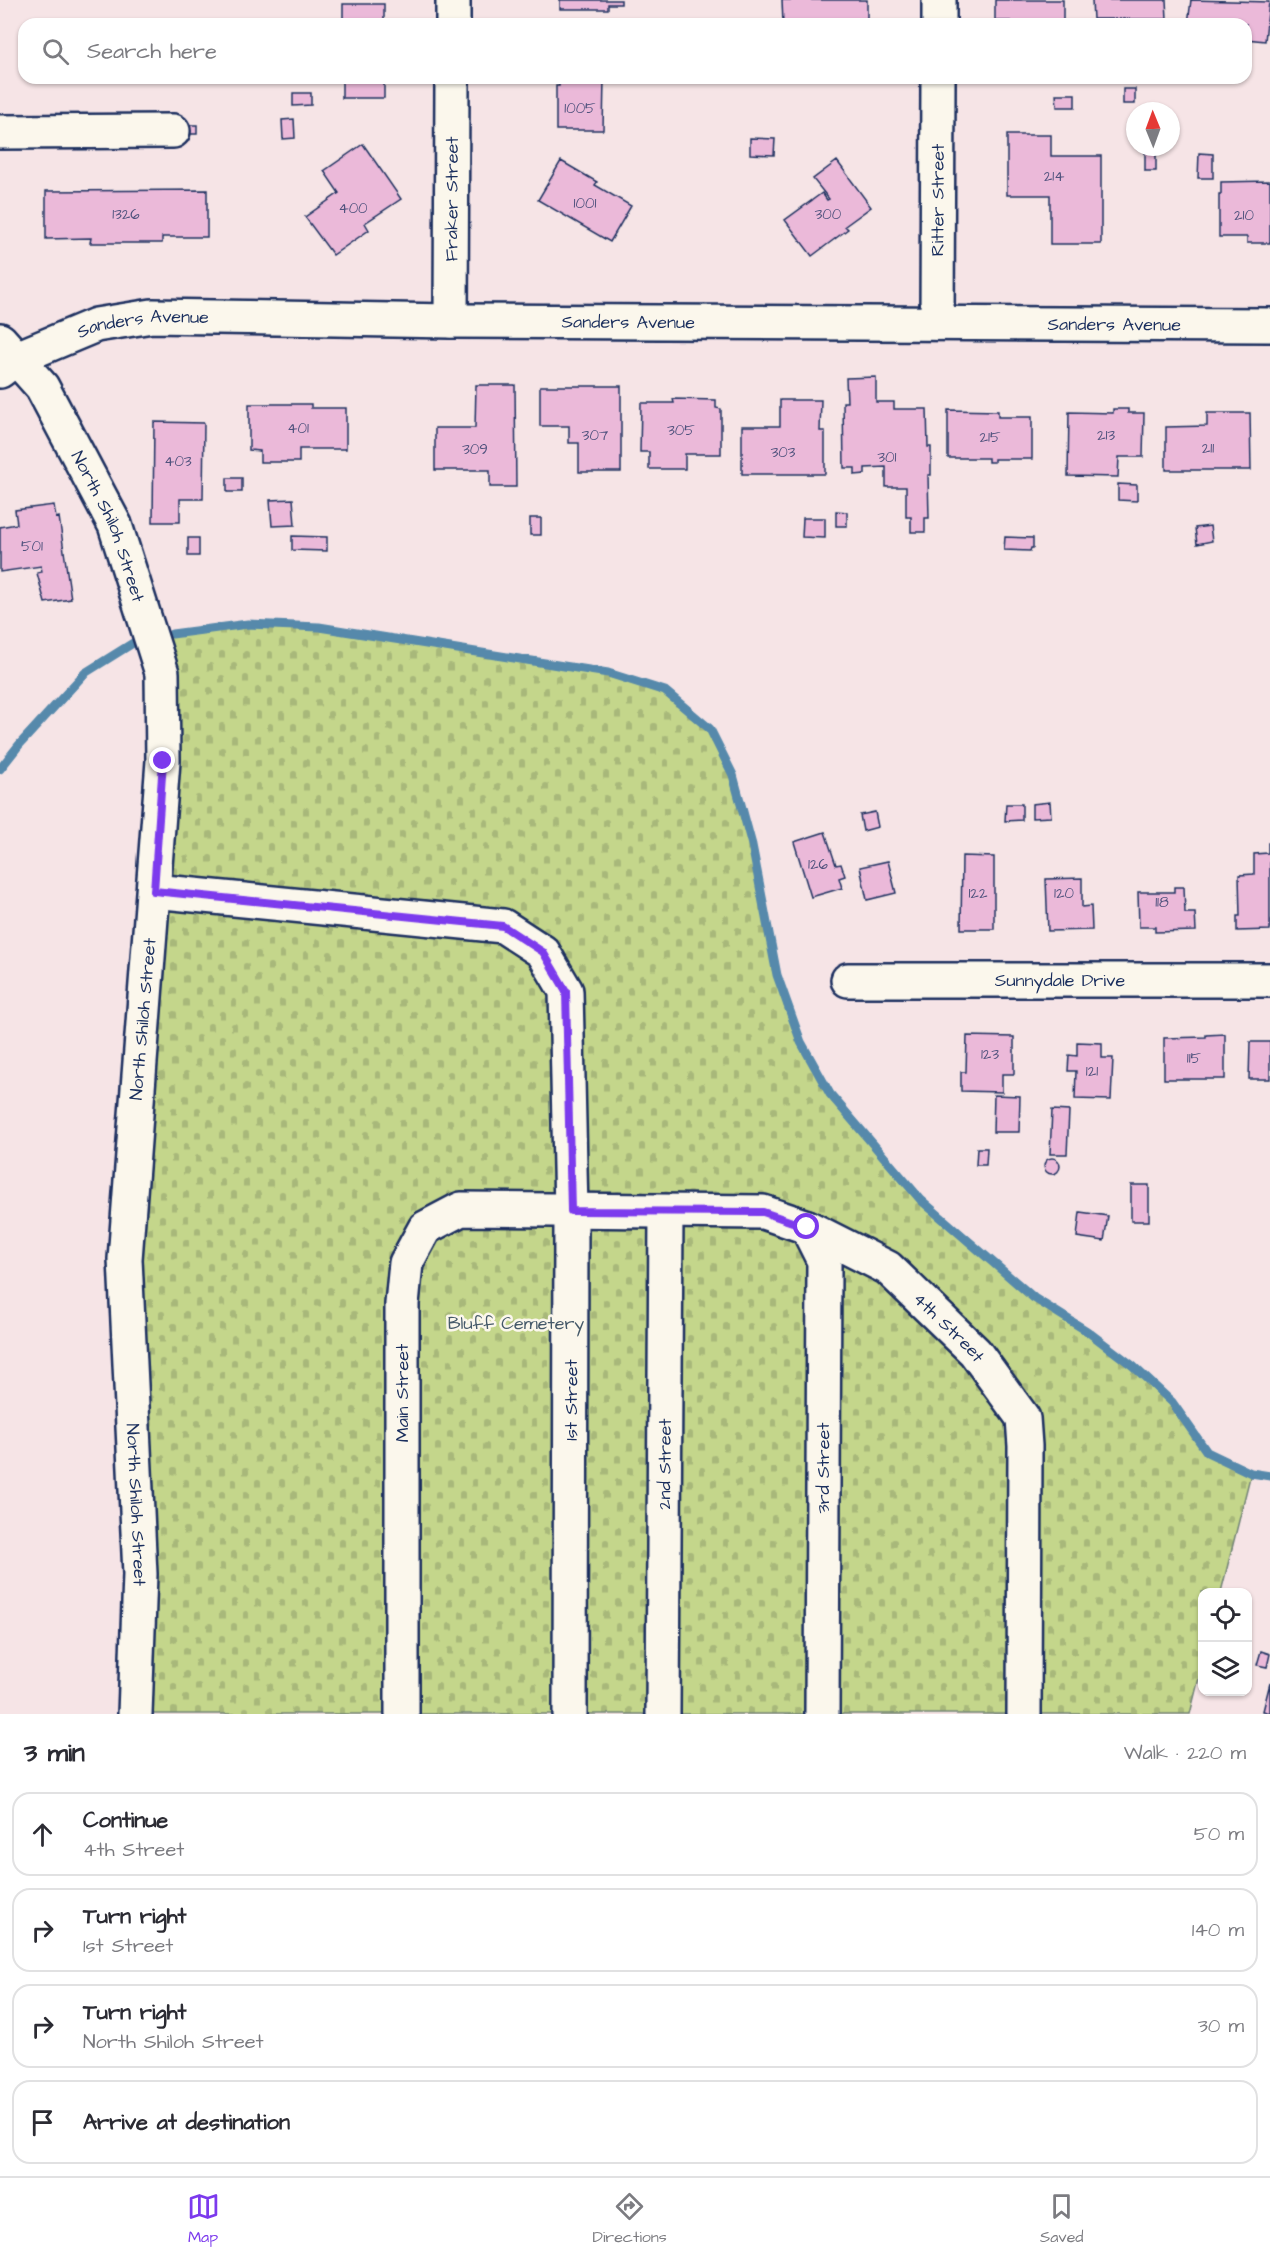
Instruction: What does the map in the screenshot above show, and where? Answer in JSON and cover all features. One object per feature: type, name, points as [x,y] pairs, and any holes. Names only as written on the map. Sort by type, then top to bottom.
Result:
[{"type":"street","points":[[453,0],[453,18]]},
{"type":"street","points":[[939,0],[939,18]]},
{"type":"street","name":"Fraker Street","points":[[451,321],[452,84]]},
{"type":"street","name":"Ritter Street","points":[[937,323],[938,84]]},
{"type":"street","points":[[0,132],[173,131]]},
{"type":"street","name":"Sanders Avenue","points":[[6,357],[96,325],[152,316],[451,321],[1270,325]]},
{"type":"street","name":"North Shiloh Street","points":[[6,357],[42,387],[115,525],[162,673],[163,761],[125,1259],[140,1574],[135,1714]]},
{"type":"street","name":"1st Street","points":[[154,891],[503,926],[543,952],[566,991],[571,1211],[570,1714]]},
{"type":"street","name":"Sunnydale Drive","points":[[848,980],[1270,980]]},
{"type":"street","name":"Main Street","points":[[402,1714],[402,1304],[406,1263],[424,1228],[461,1209],[571,1211]]},
{"type":"street","name":"4th Street","points":[[571,1211],[763,1212],[807,1227],[888,1268],[975,1352],[1023,1418],[1025,1446],[1024,1714]]},
{"type":"street","name":"2nd Street","points":[[663,1714],[666,1212]]},
{"type":"street","name":"3rd Street","points":[[807,1227],[824,1261],[822,1714]]},
{"type":"green space","name":"Bluff Cemetery","points":[[248,624],[319,627],[608,673],[665,691],[710,729],[733,775],[752,845],[777,975],[801,1042],[830,1094],[921,1200],[1034,1298],[1087,1331],[1133,1366],[1172,1402],[1207,1452],[1251,1473],[1222,1588],[1198,1588],[1198,1682],[1190,1714],[135,1714],[131,1404],[154,891],[151,639]]},
{"type":"building","points":[[560,0],[621,0],[621,4],[608,4],[608,9],[560,9]]},
{"type":"building","points":[[782,0],[867,0],[867,18],[783,18]]},
{"type":"building","points":[[995,0],[1063,0],[1063,18],[995,18]]},
{"type":"building","points":[[1092,0],[1166,0],[1167,18],[1093,18]]},
{"type":"building","points":[[1191,0],[1269,2],[1265,41],[1252,40],[1252,18],[1189,18]]},
{"type":"building","points":[[343,4],[384,4],[384,18],[343,18]]},
{"type":"building","points":[[342,84],[384,84],[384,98],[342,98]]},
{"type":"building","points":[[559,84],[604,84],[603,130],[556,130],[556,86]]},
{"type":"building","points":[[1123,89],[1135,89],[1135,102],[1123,104]]},
{"type":"building","points":[[293,93],[311,93],[311,105],[293,106]]},
{"type":"building","points":[[1056,94],[1075,94],[1075,107],[1057,107]]},
{"type":"building","points":[[294,119],[295,138],[283,139],[282,120]]},
{"type":"building","points":[[188,125],[197,125],[197,134],[188,134]]},
{"type":"building","points":[[1007,135],[1051,135],[1051,156],[1101,156],[1101,244],[1050,244],[1050,195],[1007,195]]},
{"type":"building","points":[[750,138],[775,139],[774,155],[750,154]]},
{"type":"building","points":[[363,144],[401,199],[365,223],[369,230],[333,255],[305,217],[339,193],[324,171]]},
{"type":"building","points":[[1199,153],[1213,154],[1213,178],[1198,178]]},
{"type":"building","points":[[1145,156],[1156,156],[1156,171],[1145,171]]},
{"type":"building","points":[[561,161],[597,182],[595,185],[631,206],[610,242],[538,200]]},
{"type":"building","points":[[837,161],[871,207],[845,226],[848,229],[812,256],[785,220],[822,193],[827,200],[829,199],[813,179]]},
{"type":"building","points":[[1270,181],[1270,243],[1247,243],[1247,237],[1219,237],[1221,182]]},
{"type":"building","points":[[207,190],[207,237],[162,237],[162,243],[90,243],[91,238],[46,239],[46,191]]},
{"type":"building","points":[[876,377],[876,402],[894,402],[894,409],[927,409],[931,475],[928,475],[929,518],[925,518],[925,532],[911,532],[911,517],[906,517],[906,487],[886,487],[886,467],[865,468],[865,474],[855,475],[855,468],[844,468],[843,402],[847,402],[846,378]]},
{"type":"building","points":[[476,385],[515,385],[516,487],[490,487],[490,470],[435,470],[435,428],[475,428]]},
{"type":"building","points":[[540,386],[621,386],[621,472],[579,472],[579,443],[569,443],[569,426],[540,426]]},
{"type":"building","points":[[673,399],[716,400],[716,408],[721,409],[721,454],[685,454],[685,469],[649,469],[649,452],[640,452],[641,403],[674,403]]},
{"type":"building","points":[[780,400],[821,400],[820,431],[825,431],[825,474],[742,474],[742,426],[780,426]]},
{"type":"building","points":[[249,404],[311,404],[311,408],[346,408],[346,449],[299,449],[299,462],[260,462],[260,451],[249,450]]},
{"type":"building","points":[[1113,409],[1128,409],[1128,413],[1144,413],[1143,457],[1119,457],[1118,477],[1068,476],[1069,412],[1113,413]]},
{"type":"building","points":[[948,410],[998,411],[998,417],[1032,417],[1032,459],[994,459],[994,462],[988,462],[988,458],[948,458]]},
{"type":"building","points":[[1207,413],[1250,413],[1251,470],[1166,470],[1166,427],[1207,426]]},
{"type":"building","points":[[154,422],[204,423],[203,499],[180,499],[180,522],[153,522]]},
{"type":"building","points":[[227,478],[242,478],[242,492],[227,492]]},
{"type":"building","points":[[1118,484],[1137,485],[1137,501],[1118,500]]},
{"type":"building","points":[[293,499],[295,525],[272,526],[270,500]]},
{"type":"building","points":[[54,505],[56,518],[59,517],[71,599],[45,603],[37,573],[42,572],[41,566],[0,572],[0,527],[17,524],[15,510]]},
{"type":"building","points":[[836,511],[847,512],[847,526],[836,526]]},
{"type":"building","points":[[530,518],[541,518],[541,535],[530,535]]},
{"type":"building","points":[[803,518],[825,518],[825,538],[802,537]]},
{"type":"building","points":[[1210,526],[1212,541],[1197,544],[1195,528]]},
{"type":"building","points":[[292,536],[327,537],[327,551],[292,550]]},
{"type":"building","points":[[1005,537],[1033,538],[1033,548],[1030,551],[1004,550]]},
{"type":"building","points":[[188,538],[199,538],[199,556],[188,556]]},
{"type":"building","points":[[1050,802],[1051,817],[1032,818],[1032,804]]},
{"type":"building","points":[[1006,804],[1022,804],[1022,820],[1005,821]]},
{"type":"building","points":[[875,812],[878,827],[863,831],[860,815]]},
{"type":"building","points":[[825,832],[836,865],[841,864],[845,876],[839,878],[842,888],[811,897],[794,842]]},
{"type":"building","points":[[1268,843],[1270,843],[1270,930],[1237,931],[1237,916],[1240,916],[1239,875],[1254,874],[1254,854],[1268,853]]},
{"type":"building","points":[[962,856],[994,857],[994,929],[961,929]]},
{"type":"building","points":[[888,861],[896,893],[867,900],[860,867]]},
{"type":"building","points":[[1082,878],[1082,907],[1091,906],[1092,930],[1048,931],[1046,879]]},
{"type":"building","points":[[1174,887],[1184,887],[1185,913],[1195,913],[1196,931],[1155,932],[1155,927],[1139,927],[1138,892],[1174,892]]},
{"type":"building","points":[[1225,1034],[1225,1079],[1164,1079],[1164,1038]]},
{"type":"building","points":[[967,1036],[1014,1037],[1014,1074],[1002,1074],[1002,1092],[961,1091],[961,1072],[966,1072]]},
{"type":"building","points":[[1077,1042],[1102,1043],[1102,1058],[1113,1058],[1111,1100],[1075,1099],[1076,1071],[1068,1071],[1069,1055],[1077,1056]]},
{"type":"building","points":[[1250,1042],[1270,1042],[1270,1079],[1249,1079]]},
{"type":"building","points":[[994,1095],[1020,1096],[1019,1132],[993,1132]]},
{"type":"building","points":[[1052,1110],[1069,1111],[1067,1154],[1050,1154]]},
{"type":"building","points":[[977,1148],[987,1148],[986,1165],[976,1165]]},
{"type":"building","points":[[1052,1158],[1058,1160],[1060,1166],[1058,1172],[1052,1174],[1046,1172],[1044,1166],[1046,1160]]},
{"type":"building","points":[[1131,1185],[1149,1185],[1149,1221],[1131,1221]]},
{"type":"building","points":[[1080,1212],[1108,1216],[1104,1241],[1077,1237]]},
{"type":"building","points":[[1261,1651],[1270,1654],[1267,1667],[1257,1665]]},
{"type":"building","points":[[1270,1683],[1270,1713],[1263,1711]]},
{"type":"waterway","points":[[172,634],[248,624],[319,627],[608,673],[665,691],[710,729],[733,775],[752,845],[777,975],[801,1042],[830,1094],[921,1200],[1034,1298],[1087,1331],[1133,1366],[1172,1402],[1207,1452],[1251,1473],[1270,1476]]},
{"type":"waterway","points":[[0,769],[85,673],[133,643]]},
{"type":"route","points":[[163,761],[154,891],[503,926],[543,952],[566,991],[571,1211],[763,1212],[807,1227]]}]
